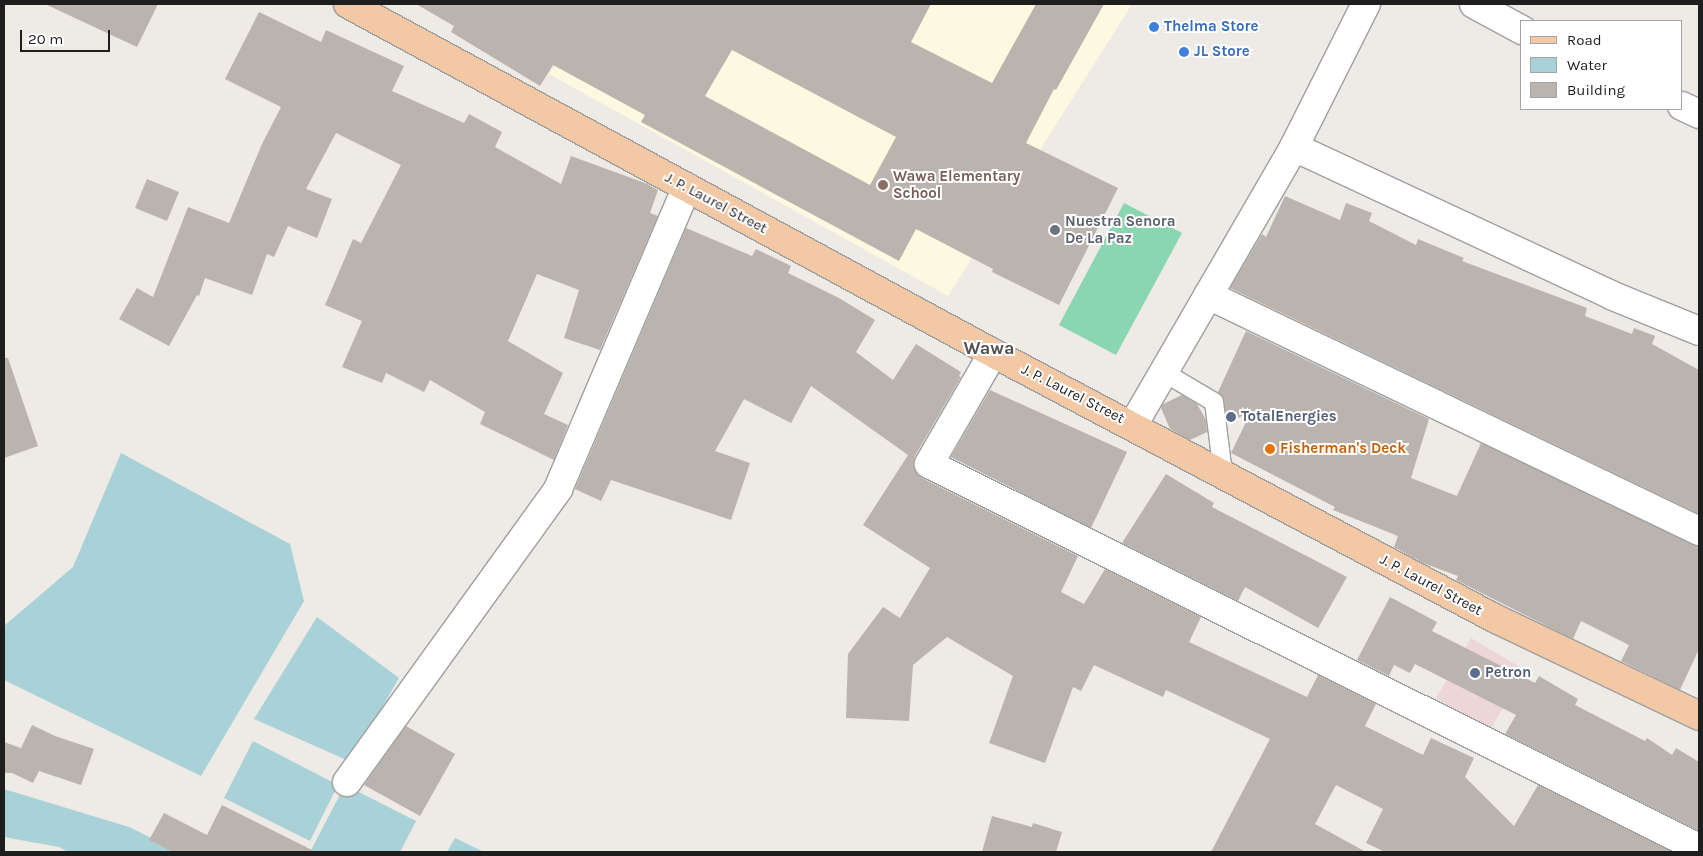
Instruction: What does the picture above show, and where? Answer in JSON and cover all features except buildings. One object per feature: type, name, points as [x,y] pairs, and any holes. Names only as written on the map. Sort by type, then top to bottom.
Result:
[{"type":"main road","name":"J. P. Laurel Street","points":[[348,4],[993,352],[1496,619],[1699,716]]},
{"type":"street","points":[[1133,425],[1165,373],[1294,147],[1366,4]]},
{"type":"street","points":[[1474,4],[1520,29]]},
{"type":"street","points":[[1683,106],[1699,114]]},
{"type":"street","points":[[1294,147],[1614,296],[1699,331]]},
{"type":"street","points":[[347,782],[558,489],[686,187]]},
{"type":"street","points":[[1208,296],[1699,531]]},
{"type":"street","points":[[993,352],[929,464],[1699,848]]},
{"type":"lane","points":[[1165,373],[1214,402],[1223,473]]},
{"type":"shaded area","name":"Wawa Elementary School","points":[[598,4],[1132,4],[948,296],[549,74]]},
{"type":"shaded area","points":[[1471,638],[1525,670],[1490,730],[1436,698]]},
{"type":"green space","points":[[1124,203],[1182,233],[1116,355],[1059,325]]},
{"type":"water","points":[[121,453],[290,544],[304,601],[201,776],[4,680],[4,626],[73,567]]},
{"type":"water","points":[[317,617],[399,678],[351,762],[254,719]]},
{"type":"water","points":[[253,741],[338,785],[310,841],[224,798]]},
{"type":"water","points":[[345,785],[416,821],[400,852],[310,852]]},
{"type":"water","points":[[4,789],[129,827],[180,852],[68,852],[59,847],[4,837]]},
{"type":"water","points":[[455,838],[484,852],[447,852]]},
{"type":"place","name":"Thelma Store","points":[[1154,27]]},
{"type":"place","name":"JL Store","points":[[1184,52]]},
{"type":"place","name":"Wawa Elementary School","points":[[883,185]]},
{"type":"place","name":"Nuestra Senora De La Paz","points":[[1055,230]]},
{"type":"place","name":"TotalEnergies","points":[[1231,417]]},
{"type":"place","name":"Fisherman's Deck","points":[[1270,449]]},
{"type":"place","name":"Petron","points":[[1475,673]]},
{"type":"district","name":"Wawa","points":[[989,348]]}]
